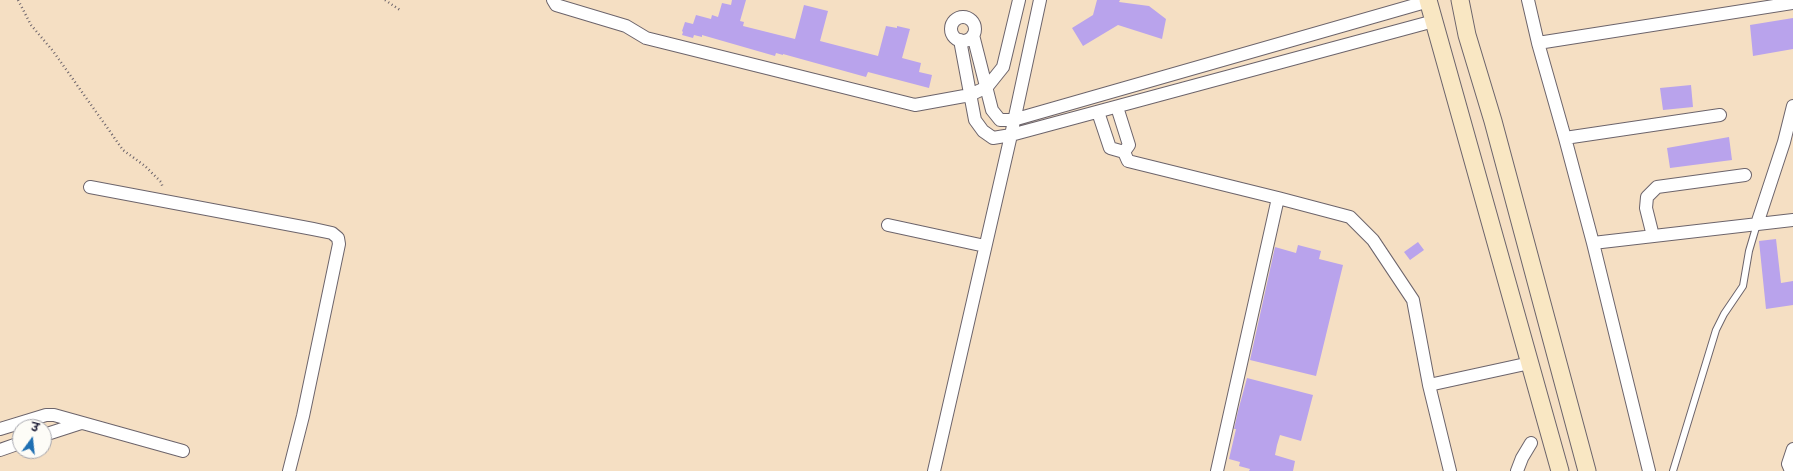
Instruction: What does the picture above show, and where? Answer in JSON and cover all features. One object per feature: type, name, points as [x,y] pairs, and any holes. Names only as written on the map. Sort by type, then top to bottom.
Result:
[{"type":"street","points":[[553,0],[556,5],[626,26],[646,38],[915,105],[970,95],[987,87],[1004,67],[1019,0]]},
{"type":"street","points":[[934,471],[1011,135],[1040,0]]},
{"type":"street","points":[[974,35],[968,40],[960,40],[954,36],[951,28],[954,21],[961,17],[972,20],[975,27],[974,35],[982,76],[987,87],[989,103],[994,114],[1000,120],[1013,120],[1428,0],[1560,471]]},
{"type":"street","points":[[1460,0],[1467,35],[1493,121],[1586,471]]},
{"type":"street","points":[[1528,0],[1538,43],[1593,243],[1649,471]]},
{"type":"street","points":[[1538,43],[1793,3]]},
{"type":"street","points":[[960,40],[975,120],[983,132],[993,138],[1011,135],[1434,22]]},
{"type":"street","points":[[1757,224],[1784,142],[1793,106]]},
{"type":"street","points":[[1117,107],[1128,145],[1124,152]]},
{"type":"street","points":[[1098,112],[1110,148],[1124,152]]},
{"type":"street","points":[[1565,138],[1720,115]]},
{"type":"street","points":[[1124,152],[1128,161],[1350,217],[1373,240],[1413,300],[1429,385],[1450,471]]},
{"type":"street","points":[[1653,236],[1646,208],[1647,197],[1657,187],[1745,175]]},
{"type":"street","points":[[90,187],[319,230],[332,233],[338,238],[339,244],[303,416],[289,471]]},
{"type":"street","points":[[1217,471],[1278,198]]},
{"type":"street","points":[[1593,243],[1793,220]]},
{"type":"street","points":[[888,225],[985,246]]},
{"type":"street","points":[[1429,385],[1530,363]]},
{"type":"street","points":[[0,429],[46,415],[54,415],[183,451]]},
{"type":"street","points":[[52,432],[81,423]]},
{"type":"street","points":[[1517,471],[1522,458],[1532,443]]},
{"type":"street","points":[[0,450],[12,446]]},
{"type":"street","points":[[1791,471],[1788,464],[1793,449]]},
{"type":"lane","points":[[1673,471],[1716,330],[1724,314],[1743,286],[1749,251],[1757,224]]},
{"type":"path","points":[[18,0],[31,25],[53,51],[123,150],[145,166],[161,182],[163,189],[160,200]]},
{"type":"path","points":[[385,0],[400,10]]},
{"type":"building","points":[[732,0],[746,0],[740,21],[744,22],[743,26],[795,39],[804,5],[828,11],[820,41],[878,56],[886,26],[897,28],[897,26],[910,29],[902,58],[921,63],[919,72],[932,75],[929,88],[868,72],[866,77],[783,54],[776,53],[775,56],[702,35],[702,37],[694,35],[693,38],[682,35],[685,22],[693,24],[696,15],[711,19],[712,15],[718,17],[722,3],[731,5]]},
{"type":"building","points":[[1097,0],[1120,0],[1119,2],[1149,6],[1166,19],[1162,39],[1118,25],[1083,46],[1072,28],[1093,15]]},
{"type":"building","points":[[1793,18],[1793,49],[1753,56],[1750,25]]},
{"type":"building","points":[[1691,85],[1693,107],[1663,110],[1660,88]]},
{"type":"building","points":[[1729,137],[1732,160],[1670,168],[1667,148]]},
{"type":"building","points":[[1776,239],[1781,283],[1793,281],[1793,305],[1766,309],[1759,241]]},
{"type":"building","points":[[1418,242],[1424,250],[1410,260],[1404,252]]},
{"type":"building","points":[[1298,245],[1321,251],[1319,259],[1343,265],[1316,376],[1250,360],[1275,247],[1296,253]]},
{"type":"building","points":[[1247,378],[1313,395],[1301,441],[1280,435],[1277,445],[1275,455],[1295,461],[1293,471],[1249,471],[1250,469],[1239,466],[1240,462],[1229,459],[1236,429],[1234,429],[1238,411]]}]
